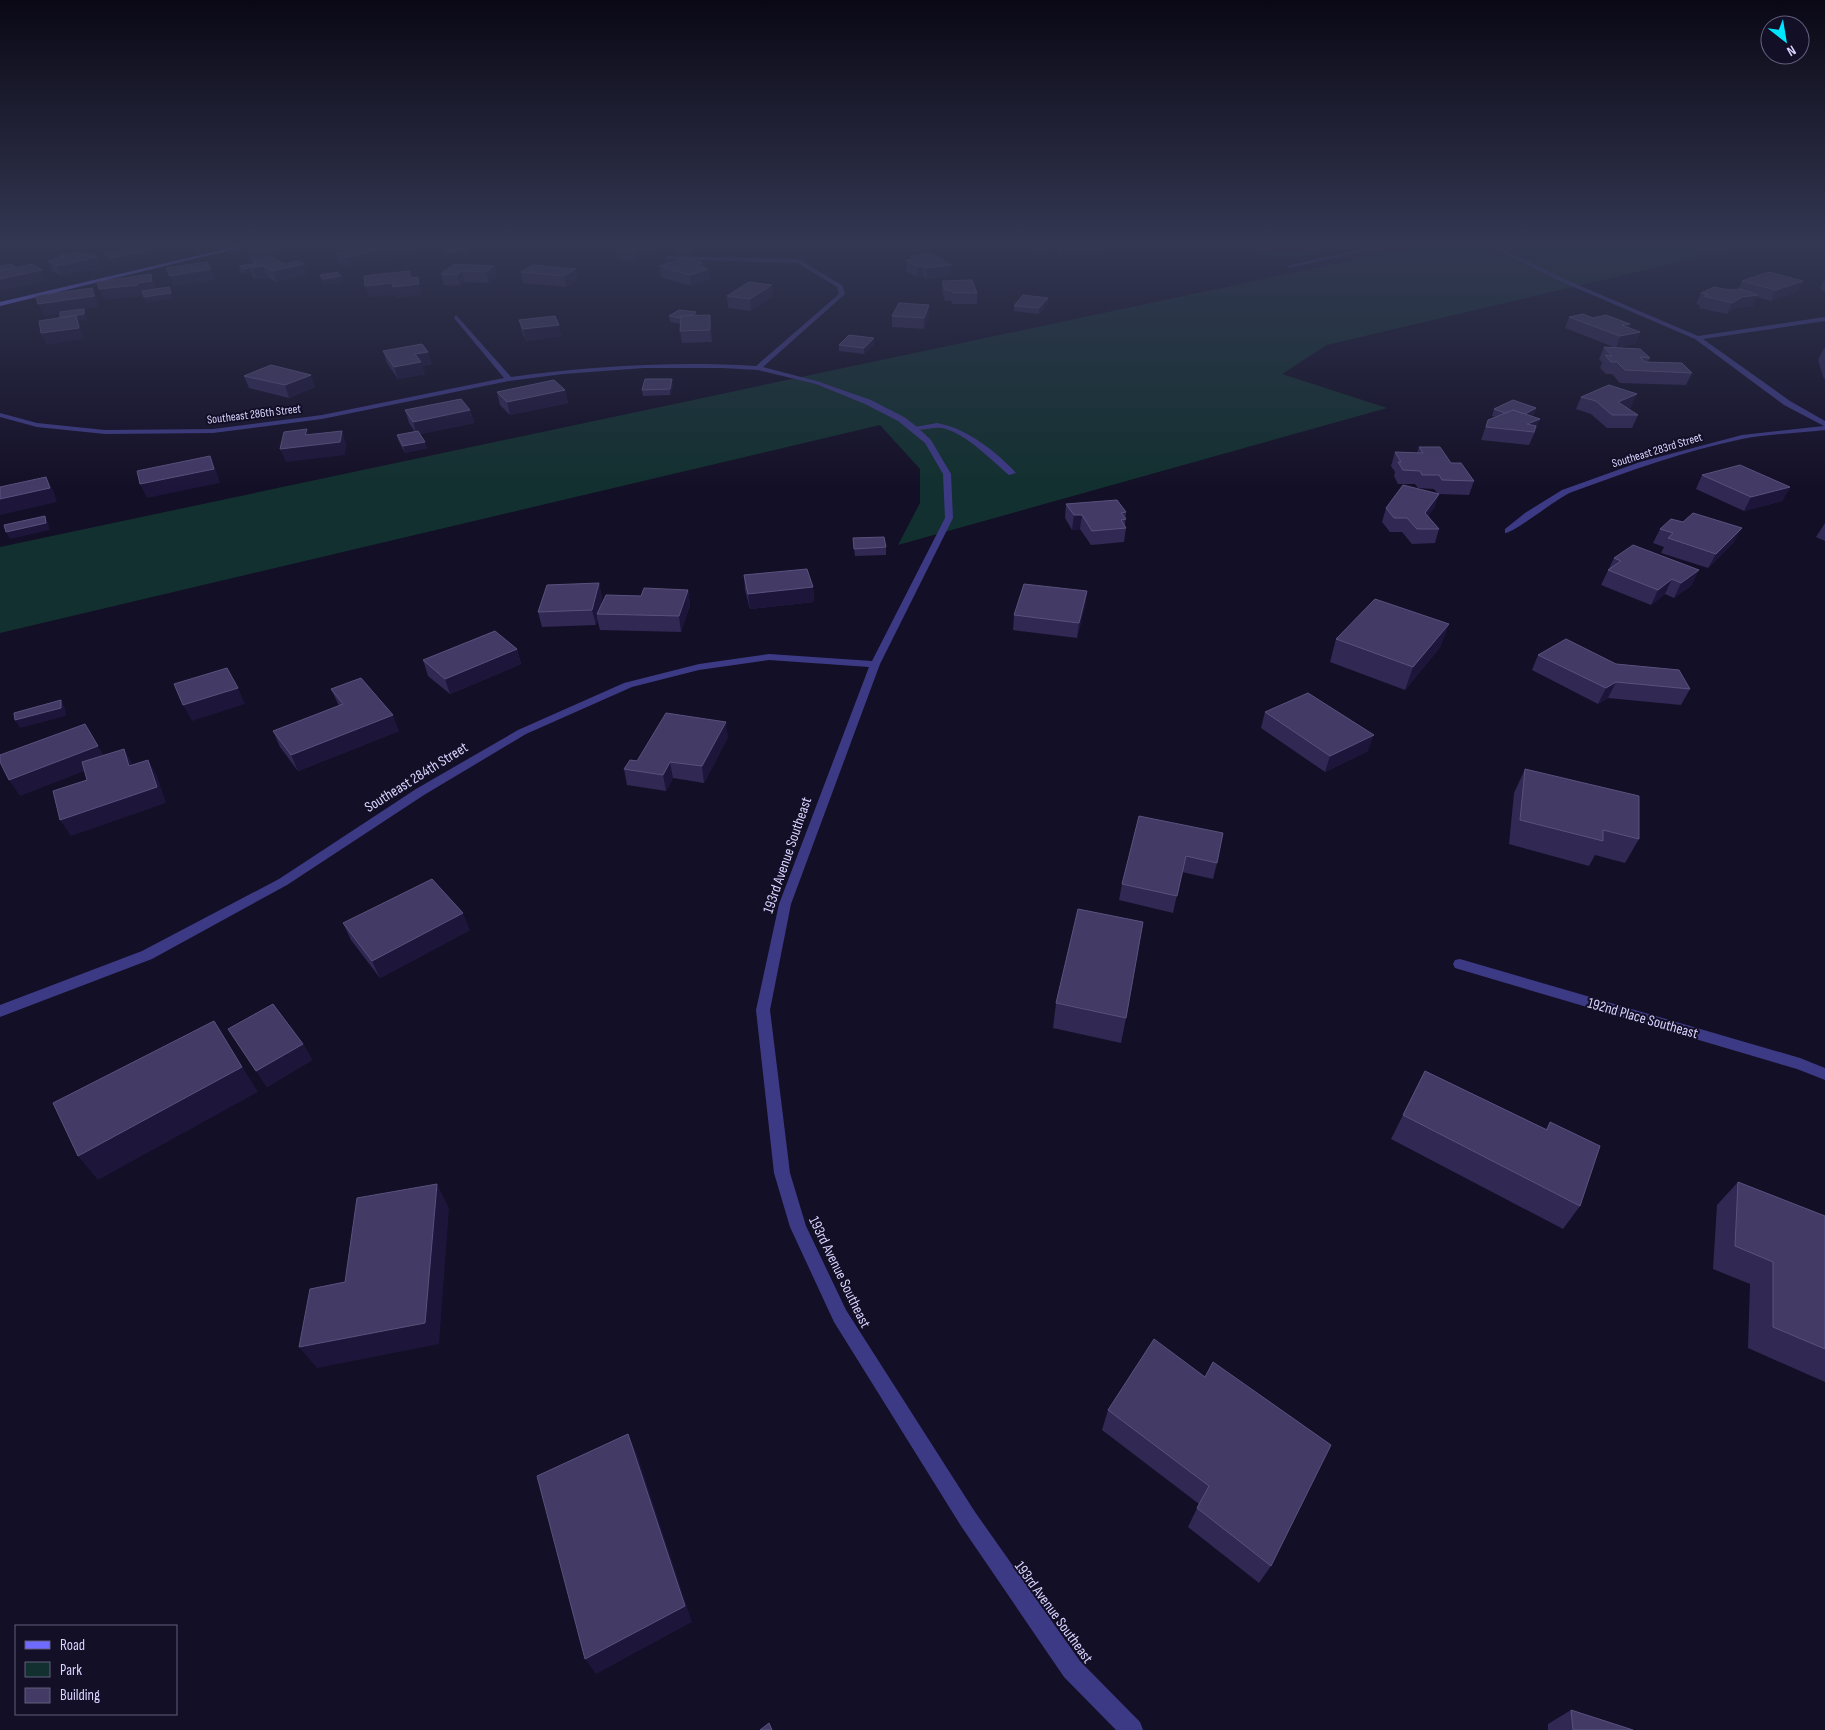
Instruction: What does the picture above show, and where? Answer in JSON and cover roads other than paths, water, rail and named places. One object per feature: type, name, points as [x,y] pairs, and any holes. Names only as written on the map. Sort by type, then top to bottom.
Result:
[{"type":"street","points":[[464,327],[509,379]]},
{"type":"street","points":[[758,368],[805,327]]},
{"type":"street","points":[[1672,327],[1698,338],[1786,403],[1825,426]]},
{"type":"street","points":[[1698,338],[1773,327]]},
{"type":"street","name":"193rd Avenue Southeast","points":[[509,379],[605,368],[698,366],[758,368],[818,383],[868,402],[913,428],[928,442],[947,474],[949,518],[875,664],[785,904],[763,1010],[782,1173],[798,1227],[840,1316],[968,1519],[1072,1668],[1132,1730]]},
{"type":"street","name":"Southeast 286th Street","points":[[0,415],[36,425],[104,432],[213,431],[322,417],[509,379]]},
{"type":"street","points":[[913,428],[938,425],[948,428],[972,440],[1012,473]]},
{"type":"street","name":"Southeast 283rd Street","points":[[1508,530],[1565,492],[1643,464],[1742,437],[1825,426]]},
{"type":"street","name":"Southeast 284th Street","points":[[0,1011],[147,955],[283,882],[420,792],[522,732],[628,685],[699,667],[769,657],[875,664]]},
{"type":"street","name":"192nd Place Southeast","points":[[1460,964],[1800,1064],[1825,1074]]}]
